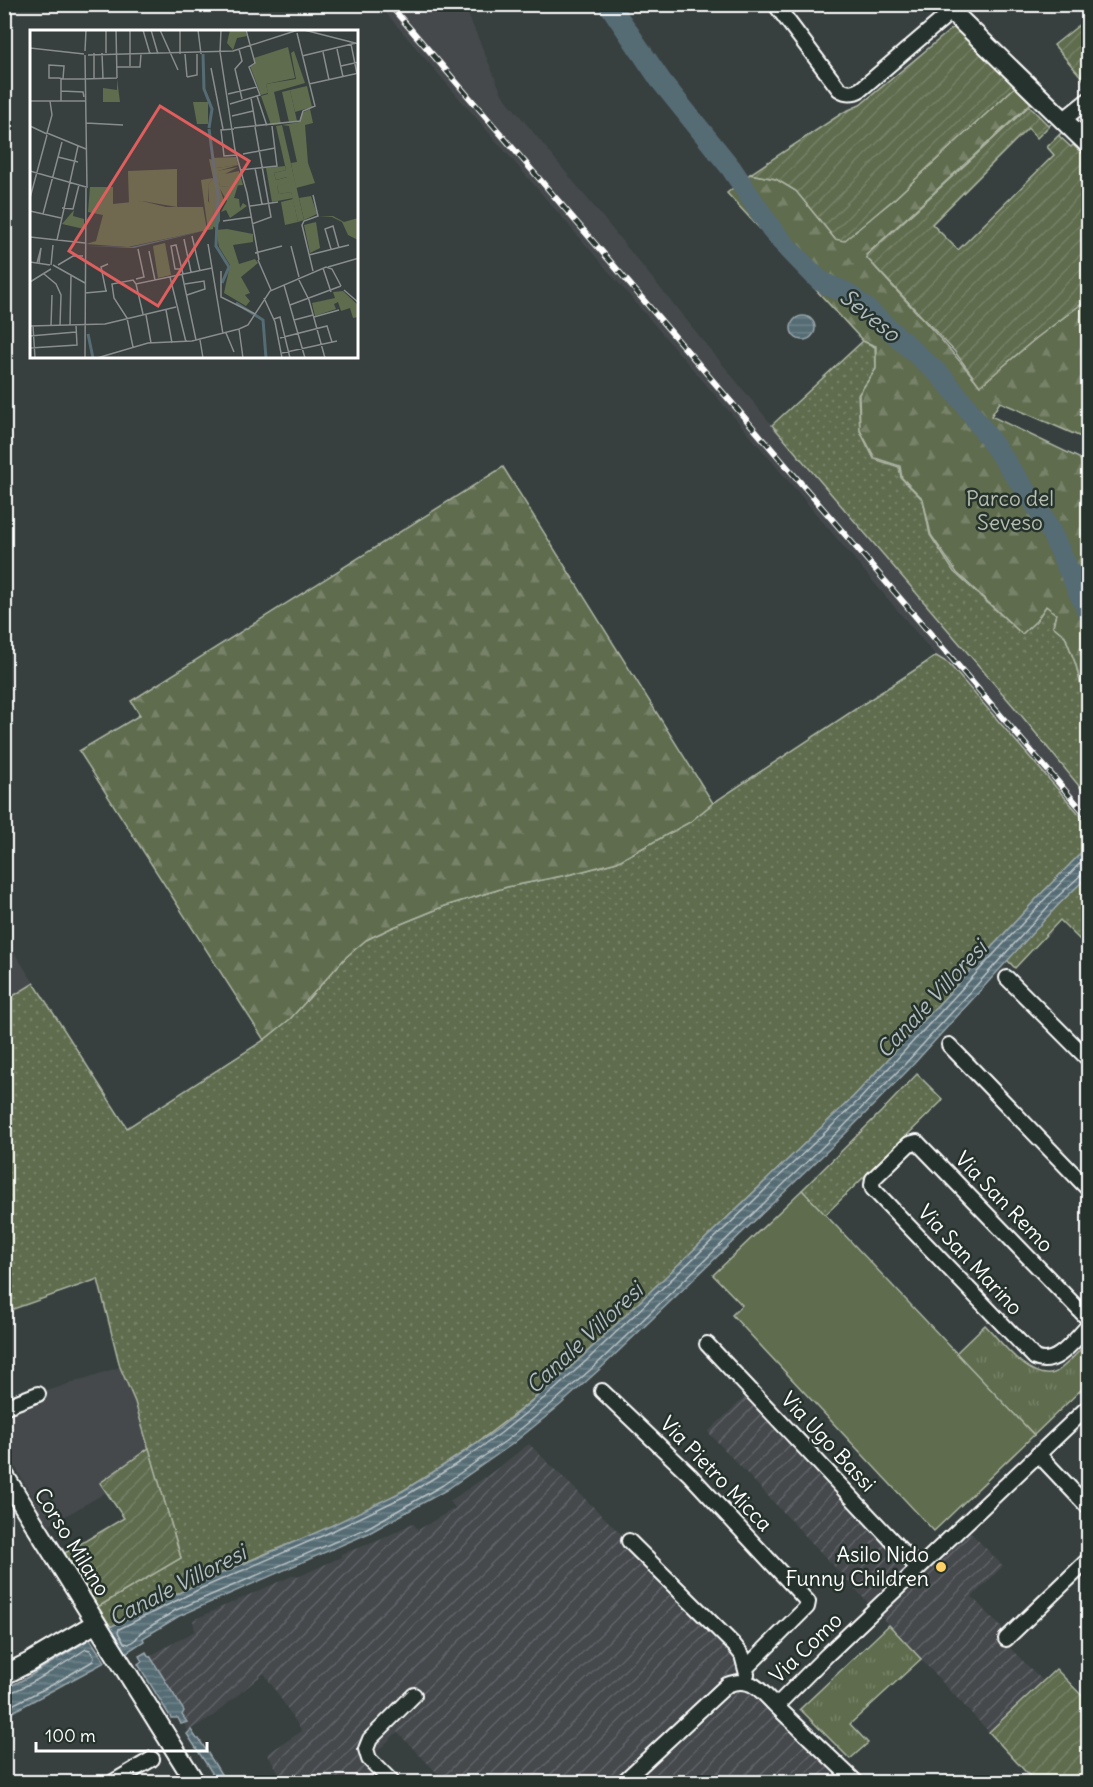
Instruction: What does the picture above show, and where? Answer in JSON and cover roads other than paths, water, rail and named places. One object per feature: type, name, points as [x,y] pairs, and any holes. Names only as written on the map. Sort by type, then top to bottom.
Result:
[{"type":"main road","points":[[948,8],[1089,144]]},
{"type":"main road","name":"Corso Milano","points":[[4,1475],[195,1782]]},
{"type":"main road","points":[[4,1675],[98,1627]]},
{"type":"street","points":[[775,4],[839,89],[850,93],[861,89],[948,8]]},
{"type":"street","points":[[1063,120],[1089,100]]},
{"type":"street","points":[[1007,978],[1089,1059]]},
{"type":"street","points":[[949,1045],[1089,1189]]},
{"type":"street","name":"Via San Remo","points":[[914,1142],[919,1144],[1089,1319]]},
{"type":"street","name":"Via San Marino","points":[[914,1142],[909,1144],[873,1179],[873,1189],[1020,1344],[1035,1358],[1048,1361],[1062,1352],[1089,1326]]},
{"type":"street","name":"Via Ugo Bassi","points":[[707,1344],[918,1568]]},
{"type":"street","name":"Via Pietro Micca","points":[[602,1391],[690,1475],[808,1602],[807,1607],[747,1675]]},
{"type":"street","points":[[4,1407],[38,1394]]},
{"type":"street","name":"Via Como","points":[[622,1782],[719,1691],[747,1675],[776,1706],[1089,1407]]},
{"type":"street","points":[[1038,1454],[1089,1507]]},
{"type":"street","points":[[629,1541],[734,1645],[742,1655],[747,1675]]},
{"type":"street","points":[[1005,1639],[1089,1560]]},
{"type":"street","points":[[392,1782],[369,1759],[366,1749],[370,1739],[414,1695]]},
{"type":"street","points":[[776,1706],[856,1782]]},
{"type":"street","points":[[113,1782],[152,1759]]},
{"type":"water","points":[[803,316],[808,317],[814,323],[814,333],[808,339],[803,340],[798,339],[792,333],[791,328],[792,323],[798,317]]},
{"type":"water","name":"Canale Villoresi","points":[[1088,846],[1088,876],[1058,905],[910,1068],[848,1131],[559,1406],[511,1445],[446,1490],[369,1533],[179,1616],[143,1638],[144,1641],[124,1654],[108,1628],[199,1583],[322,1530],[403,1491],[498,1429],[550,1386],[854,1096]]},
{"type":"water","name":"Canale Villoresi","points":[[90,1639],[105,1662],[5,1716],[5,1689]]},
{"type":"water","points":[[146,1652],[184,1711],[182,1715],[187,1722],[181,1724],[178,1718],[171,1718],[138,1664],[142,1661],[139,1656]]},
{"type":"water","points":[[191,1730],[226,1782],[218,1782],[187,1734]]},
{"type":"waterway","name":"Seveso","points":[[609,4],[661,81],[731,168],[771,228],[786,246],[819,280],[847,293],[867,309],[942,377],[964,403],[1034,502],[1051,532],[1088,612]]},
{"type":"railway","points":[[389,4],[1088,817]]},
{"type":"place","name":"Asilo Nido Funny Children","points":[[941,1567]]},
{"type":"park label","name":"Parco del Seveso","points":[[1010,511]]}]
